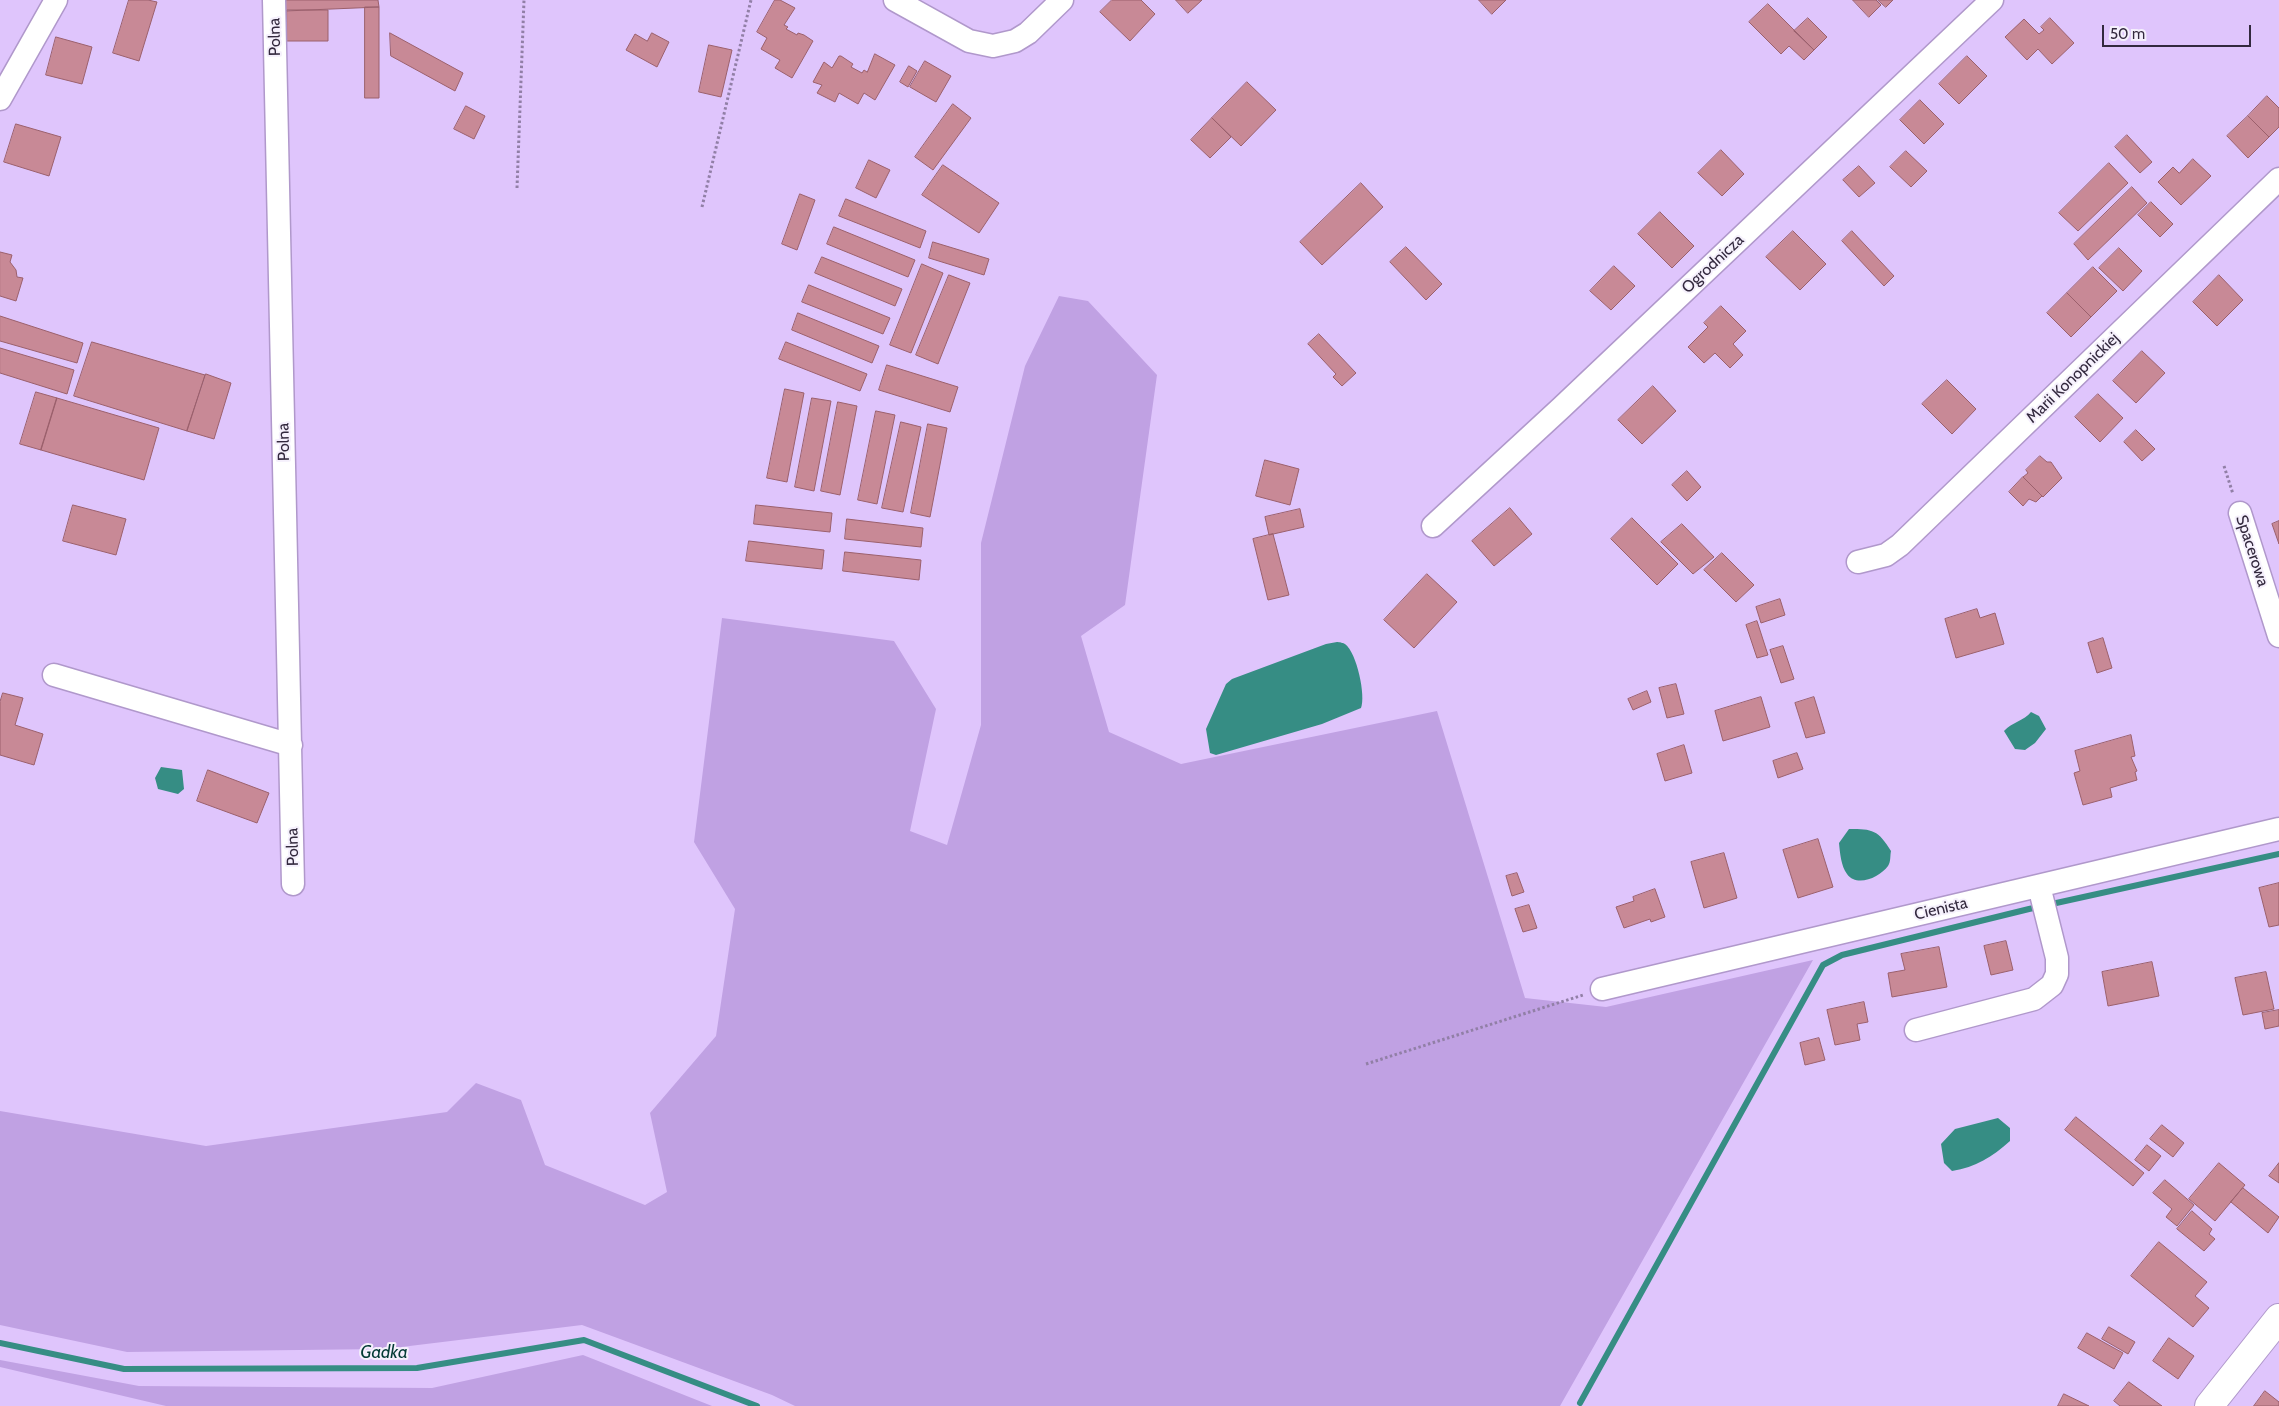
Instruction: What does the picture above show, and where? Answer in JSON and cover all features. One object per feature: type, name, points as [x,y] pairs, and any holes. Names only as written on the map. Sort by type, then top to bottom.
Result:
[{"type":"street","points":[[0,98],[56,0]]},
{"type":"street","name":"Polna","points":[[274,0],[293,884]]},
{"type":"street","points":[[895,0],[969,41],[993,46],[1015,41],[1028,33],[1062,0]]},
{"type":"street","name":"Ogrodnicza","points":[[1433,526],[1561,408],[1992,0]]},
{"type":"street","name":"Marii Konopnickiej","points":[[1858,562],[1886,555],[1900,546],[2279,179]]},
{"type":"street","name":"Spacerowa","points":[[2240,513],[2279,636]]},
{"type":"street","points":[[54,675],[291,745]]},
{"type":"street","name":"Cienista","points":[[1602,989],[2279,829]]},
{"type":"street","points":[[1916,1030],[2034,999],[2052,985],[2057,974],[2056,958],[2039,886]]},
{"type":"street","points":[[2209,1406],[2279,1318]]},
{"type":"path","points":[[516,188],[524,0]]},
{"type":"path","points":[[702,207],[751,0]]},
{"type":"path","name":"Spacerowa","points":[[2224,466],[2240,513]]},
{"type":"path","points":[[1366,1064],[1602,989]]},
{"type":"shaded area","points":[[1059,296],[1088,301],[1157,375],[1125,605],[1081,636],[1109,732],[1181,764],[1437,711],[1525,998],[1606,1007],[1813,960],[1560,1406],[795,1406],[772,1395],[582,1325],[385,1349],[127,1352],[0,1325],[0,1111],[206,1146],[447,1112],[476,1083],[521,1100],[545,1165],[645,1205],[667,1192],[650,1113],[716,1036],[735,909],[694,842],[722,618],[894,641],[936,709],[910,831],[947,845],[981,725],[981,543],[1025,366]]},
{"type":"shaded area","points":[[1337,642],[1344,644],[1349,649],[1357,665],[1362,694],[1361,708],[1322,724],[1216,755],[1210,753],[1206,729],[1226,684],[1232,679],[1326,644]]},
{"type":"shaded area","points":[[2031,712],[2039,716],[2046,729],[2035,743],[2025,750],[2015,749],[2004,731]]},
{"type":"shaded area","points":[[161,767],[182,770],[184,789],[178,794],[158,789],[155,778]]},
{"type":"shaded area","points":[[1849,829],[1864,829],[1874,832],[1891,851],[1890,863],[1880,874],[1862,881],[1851,878],[1847,874],[1842,863],[1839,843]]},
{"type":"shaded area","points":[[1998,1118],[2010,1128],[2010,1141],[2003,1147],[1969,1167],[1952,1171],[1944,1163],[1941,1144],[1955,1129]]},
{"type":"shaded area","points":[[583,1355],[712,1406],[166,1406],[0,1367],[0,1360],[139,1386],[432,1388]]},
{"type":"building","points":[[129,0],[157,2],[139,61],[113,53]]},
{"type":"building","points":[[285,0],[378,0],[379,7],[285,11]]},
{"type":"building","points":[[775,0],[780,0],[795,8],[784,25],[788,27],[786,29],[797,35],[798,33],[804,35],[813,41],[792,78],[775,68],[780,60],[761,49],[767,38],[757,32]]},
{"type":"building","points":[[1112,0],[1141,0],[1155,14],[1130,41],[1100,12]]},
{"type":"building","points":[[1176,0],[1202,0],[1188,13]]},
{"type":"building","points":[[1479,0],[1506,0],[1492,14]]},
{"type":"building","points":[[1853,0],[1876,0],[1881,5],[1869,17]]},
{"type":"building","points":[[1878,0],[1893,0],[1886,7]]},
{"type":"building","points":[[1768,4],[1814,50],[1804,60],[1789,46],[1781,54],[1749,22]]},
{"type":"building","points":[[365,7],[379,7],[379,98],[365,98]]},
{"type":"building","points":[[287,10],[328,10],[328,41],[287,41]]},
{"type":"building","points":[[1808,18],[1827,37],[1814,50],[1794,31]]},
{"type":"building","points":[[2050,18],[2074,43],[2052,64],[2038,49],[2027,60],[2005,37],[2024,19],[2039,34],[2044,30],[2041,27]]},
{"type":"building","points":[[390,33],[463,73],[455,91],[391,56]]},
{"type":"building","points":[[652,33],[669,42],[657,67],[626,50],[635,34],[647,41]]},
{"type":"building","points":[[56,37],[92,47],[82,84],[46,75]]},
{"type":"building","points":[[709,45],[732,50],[721,97],[699,92]]},
{"type":"building","points":[[875,54],[895,65],[875,100],[864,93],[858,104],[839,93],[835,102],[817,93],[822,85],[813,82],[824,62],[832,68],[839,56],[841,56],[853,64],[851,67],[862,73],[864,70],[867,72]]},
{"type":"building","points":[[1967,56],[1987,76],[1959,104],[1939,84]]},
{"type":"building","points":[[925,61],[951,76],[936,102],[910,87]]},
{"type":"building","points":[[909,66],[917,71],[908,87],[900,82]]},
{"type":"building","points":[[1247,82],[1276,110],[1241,146],[1212,118]]},
{"type":"building","points":[[2267,96],[2279,108],[2279,127],[2269,137],[2248,116]]},
{"type":"building","points":[[1920,100],[1944,124],[1924,144],[1900,120]]},
{"type":"building","points":[[953,104],[971,118],[933,170],[915,157]]},
{"type":"building","points":[[466,106],[485,116],[474,139],[454,129]]},
{"type":"building","points":[[2248,116],[2269,137],[2248,158],[2227,136]]},
{"type":"building","points":[[1212,118],[1231,137],[1210,158],[1191,140]]},
{"type":"building","points":[[16,124],[61,137],[49,176],[4,162]]},
{"type":"building","points":[[2127,135],[2152,162],[2140,173],[2115,147]]},
{"type":"building","points":[[1721,150],[1744,174],[1722,196],[1698,173]]},
{"type":"building","points":[[1906,151],[1927,171],[1911,187],[1890,167]]},
{"type":"building","points":[[2193,159],[2211,176],[2181,205],[2158,182],[2173,167],[2179,173]]},
{"type":"building","points":[[869,160],[890,170],[876,198],[856,188]]},
{"type":"building","points":[[2109,163],[2128,183],[2078,231],[2059,213]]},
{"type":"building","points":[[943,165],[999,203],[979,233],[922,195]]},
{"type":"building","points":[[1859,166],[1875,183],[1859,197],[1843,180]]},
{"type":"building","points":[[1361,183],[1383,207],[1322,265],[1300,242]]},
{"type":"building","points":[[2132,187],[2147,203],[2088,260],[2074,244]]},
{"type":"building","points":[[800,194],[815,200],[797,250],[782,244]]},
{"type":"building","points":[[846,199],[926,231],[920,248],[839,216]]},
{"type":"building","points":[[2151,202],[2173,224],[2160,237],[2138,215]]},
{"type":"building","points":[[1660,212],[1694,246],[1672,268],[1638,234]]},
{"type":"building","points":[[834,227],[915,260],[908,277],[827,244]]},
{"type":"building","points":[[1793,231],[1826,264],[1800,290],[1766,257]]},
{"type":"building","points":[[1852,231],[1894,276],[1884,286],[1842,241]]},
{"type":"building","points":[[933,242],[989,259],[984,275],[929,258]]},
{"type":"building","points":[[1406,247],[1442,284],[1426,300],[1390,262]]},
{"type":"building","points":[[2119,248],[2142,271],[2123,291],[2099,268]]},
{"type":"building","points":[[0,252],[12,255],[10,262],[16,270],[17,277],[23,278],[16,301],[0,296]]},
{"type":"building","points":[[822,257],[902,289],[895,306],[815,273]]},
{"type":"building","points":[[922,264],[943,273],[911,353],[890,345]]},
{"type":"building","points":[[1614,266],[1635,286],[1611,310],[1590,291]]},
{"type":"building","points":[[2093,267],[2117,291],[2091,317],[2067,293]]},
{"type":"building","points":[[949,275],[970,283],[938,364],[916,355]]},
{"type":"building","points":[[2219,275],[2243,300],[2217,326],[2193,302]]},
{"type":"building","points":[[809,285],[890,318],[883,334],[802,302]]},
{"type":"building","points":[[2067,293],[2091,317],[2071,337],[2047,313]]},
{"type":"building","points":[[1721,306],[1746,331],[1733,344],[1743,355],[1730,368],[1715,353],[1704,363],[1688,347],[1708,327],[1704,323]]},
{"type":"building","points":[[798,313],[879,346],[872,363],[792,330]]},
{"type":"building","points":[[0,316],[83,343],[77,363],[0,341]]},
{"type":"building","points":[[1319,334],[1356,373],[1342,386],[1333,377],[1336,374],[1308,344]]},
{"type":"building","points":[[92,342],[205,375],[187,431],[74,396]]},
{"type":"building","points":[[786,342],[867,374],[860,391],[779,359]]},
{"type":"building","points":[[0,348],[74,370],[67,394],[0,373]]},
{"type":"building","points":[[2142,351],[2165,373],[2136,403],[2113,381]]},
{"type":"building","points":[[887,365],[958,387],[950,412],[879,390]]},
{"type":"building","points":[[206,374],[231,383],[214,439],[187,431]]},
{"type":"building","points":[[1947,380],[1976,409],[1952,434],[1922,404]]},
{"type":"building","points":[[1653,386],[1676,411],[1642,444],[1618,420]]},
{"type":"building","points":[[785,389],[804,393],[787,482],[767,478]]},
{"type":"building","points":[[36,392],[57,398],[41,450],[20,444]]},
{"type":"building","points":[[2098,394],[2123,418],[2100,442],[2075,417]]},
{"type":"building","points":[[57,398],[159,428],[144,480],[41,450]]},
{"type":"building","points":[[812,398],[831,401],[814,491],[795,487]]},
{"type":"building","points":[[838,402],[857,406],[840,495],[821,491]]},
{"type":"building","points":[[876,411],[895,415],[877,504],[858,500]]},
{"type":"building","points":[[901,422],[921,427],[903,512],[882,508]]},
{"type":"building","points":[[928,424],[947,428],[930,517],[911,513]]},
{"type":"building","points":[[2136,430],[2155,449],[2142,461],[2124,442]]},
{"type":"building","points":[[2040,456],[2047,462],[2051,462],[2062,478],[2043,497],[2023,477],[2028,473],[2026,470]]},
{"type":"building","points":[[1265,460],[1299,469],[1290,505],[1256,496]]},
{"type":"building","points":[[1687,471],[1701,487],[1687,501],[1672,485]]},
{"type":"building","points":[[2023,477],[2042,496],[2036,502],[2029,499],[2023,506],[2009,492]]},
{"type":"building","points":[[73,505],[126,519],[116,555],[63,541]]},
{"type":"building","points":[[756,505],[832,513],[830,532],[754,524]]},
{"type":"building","points":[[1510,508],[1532,534],[1494,566],[1472,541]]},
{"type":"building","points":[[1300,509],[1304,527],[1269,535],[1265,517]]},
{"type":"building","points":[[1632,518],[1678,564],[1657,585],[1611,539]]},
{"type":"building","points":[[847,519],[923,528],[921,547],[845,539]]},
{"type":"building","points":[[2279,521],[2279,544],[2272,524]]},
{"type":"building","points":[[1682,524],[1714,557],[1693,574],[1661,542]]},
{"type":"building","points":[[1273,534],[1289,595],[1268,600],[1253,539]]},
{"type":"building","points":[[749,541],[824,550],[822,569],[746,561]]},
{"type":"building","points":[[845,552],[921,560],[919,580],[843,571]]},
{"type":"building","points":[[1722,553],[1754,585],[1736,602],[1704,570]]},
{"type":"building","points":[[1427,574],[1457,602],[1414,648],[1384,620]]},
{"type":"building","points":[[1780,599],[1785,615],[1761,623],[1756,607]]},
{"type":"building","points":[[1977,609],[1980,618],[1995,613],[2004,644],[1956,658],[1945,619]]},
{"type":"building","points":[[1757,621],[1768,655],[1757,658],[1746,625]]},
{"type":"building","points":[[2103,638],[2112,668],[2097,673],[2088,643]]},
{"type":"building","points":[[1783,646],[1794,679],[1781,683],[1770,650]]},
{"type":"building","points":[[1676,684],[1684,714],[1667,718],[1659,688]]},
{"type":"building","points":[[1647,691],[1651,702],[1633,710],[1628,699]]},
{"type":"building","points":[[3,693],[23,698],[15,725],[43,734],[34,765],[0,755],[0,702]]},
{"type":"building","points":[[1761,697],[1770,727],[1723,741],[1715,711]]},
{"type":"building","points":[[1814,697],[1825,733],[1806,738],[1795,703]]},
{"type":"building","points":[[2131,735],[2135,756],[2131,757],[2137,771],[2135,772],[2137,780],[2110,788],[2112,797],[2083,805],[2074,773],[2080,771],[2075,751]]},
{"type":"building","points":[[1684,745],[1692,773],[1665,781],[1657,754]]},
{"type":"building","points":[[1797,753],[1803,769],[1778,778],[1773,761]]},
{"type":"building","points":[[208,770],[269,793],[257,823],[197,801]]},
{"type":"building","points":[[1818,839],[1833,887],[1798,898],[1783,850]]},
{"type":"building","points":[[1724,853],[1737,898],[1704,908],[1691,862]]},
{"type":"building","points":[[1517,873],[1524,892],[1512,896],[1506,876]]},
{"type":"building","points":[[2279,883],[2279,925],[2269,927],[2259,888]]},
{"type":"building","points":[[1655,889],[1665,917],[1651,922],[1650,919],[1624,928],[1616,907],[1634,901],[1633,897]]},
{"type":"building","points":[[1529,905],[1537,928],[1523,932],[1515,909]]},
{"type":"building","points":[[2006,941],[2013,970],[1991,975],[1984,946]]},
{"type":"building","points":[[1939,947],[1947,987],[1892,997],[1888,973],[1905,970],[1901,954]]},
{"type":"building","points":[[2152,962],[2159,996],[2108,1006],[2102,972]]},
{"type":"building","points":[[2266,972],[2274,1009],[2243,1015],[2235,978]]},
{"type":"building","points":[[1864,1002],[1868,1022],[1857,1024],[1860,1040],[1835,1045],[1827,1010]]},
{"type":"building","points":[[2279,1010],[2279,1026],[2265,1029],[2262,1013]]},
{"type":"building","points":[[1819,1038],[1825,1060],[1805,1065],[1800,1043]]},
{"type":"building","points":[[2076,1117],[2144,1173],[2133,1186],[2065,1130]]},
{"type":"building","points":[[2162,1125],[2184,1143],[2173,1157],[2150,1139]]},
{"type":"building","points":[[2147,1145],[2161,1156],[2149,1171],[2135,1160]]},
{"type":"building","points":[[2219,1163],[2245,1185],[2215,1221],[2189,1199]]},
{"type":"building","points":[[2279,1163],[2279,1183],[2269,1176]]},
{"type":"building","points":[[2165,1180],[2194,1205],[2177,1226],[2166,1217],[2172,1209],[2153,1193]]},
{"type":"building","points":[[2243,1188],[2279,1217],[2268,1233],[2231,1202]]},
{"type":"building","points":[[2192,1211],[2212,1229],[2209,1234],[2215,1239],[2204,1251],[2177,1229]]},
{"type":"building","points":[[2159,1242],[2207,1282],[2195,1296],[2209,1308],[2193,1327],[2131,1276]]},
{"type":"building","points":[[2109,1327],[2135,1342],[2128,1354],[2102,1339]]},
{"type":"building","points":[[2087,1333],[2123,1353],[2114,1369],[2078,1348]]},
{"type":"building","points":[[2169,1338],[2194,1356],[2178,1379],[2153,1361]]},
{"type":"building","points":[[2129,1382],[2162,1406],[2120,1406],[2114,1401]]},
{"type":"building","points":[[2265,1391],[2279,1402],[2279,1406],[2254,1406]]},
{"type":"building","points":[[2064,1394],[2089,1406],[2058,1406]]},
{"type":"waterway","points":[[1580,1403],[1823,965],[1842,955],[2029,909],[2279,854]]},
{"type":"waterway","name":"Gadka","points":[[0,1343],[124,1369],[417,1368],[584,1340],[757,1406]]}]
